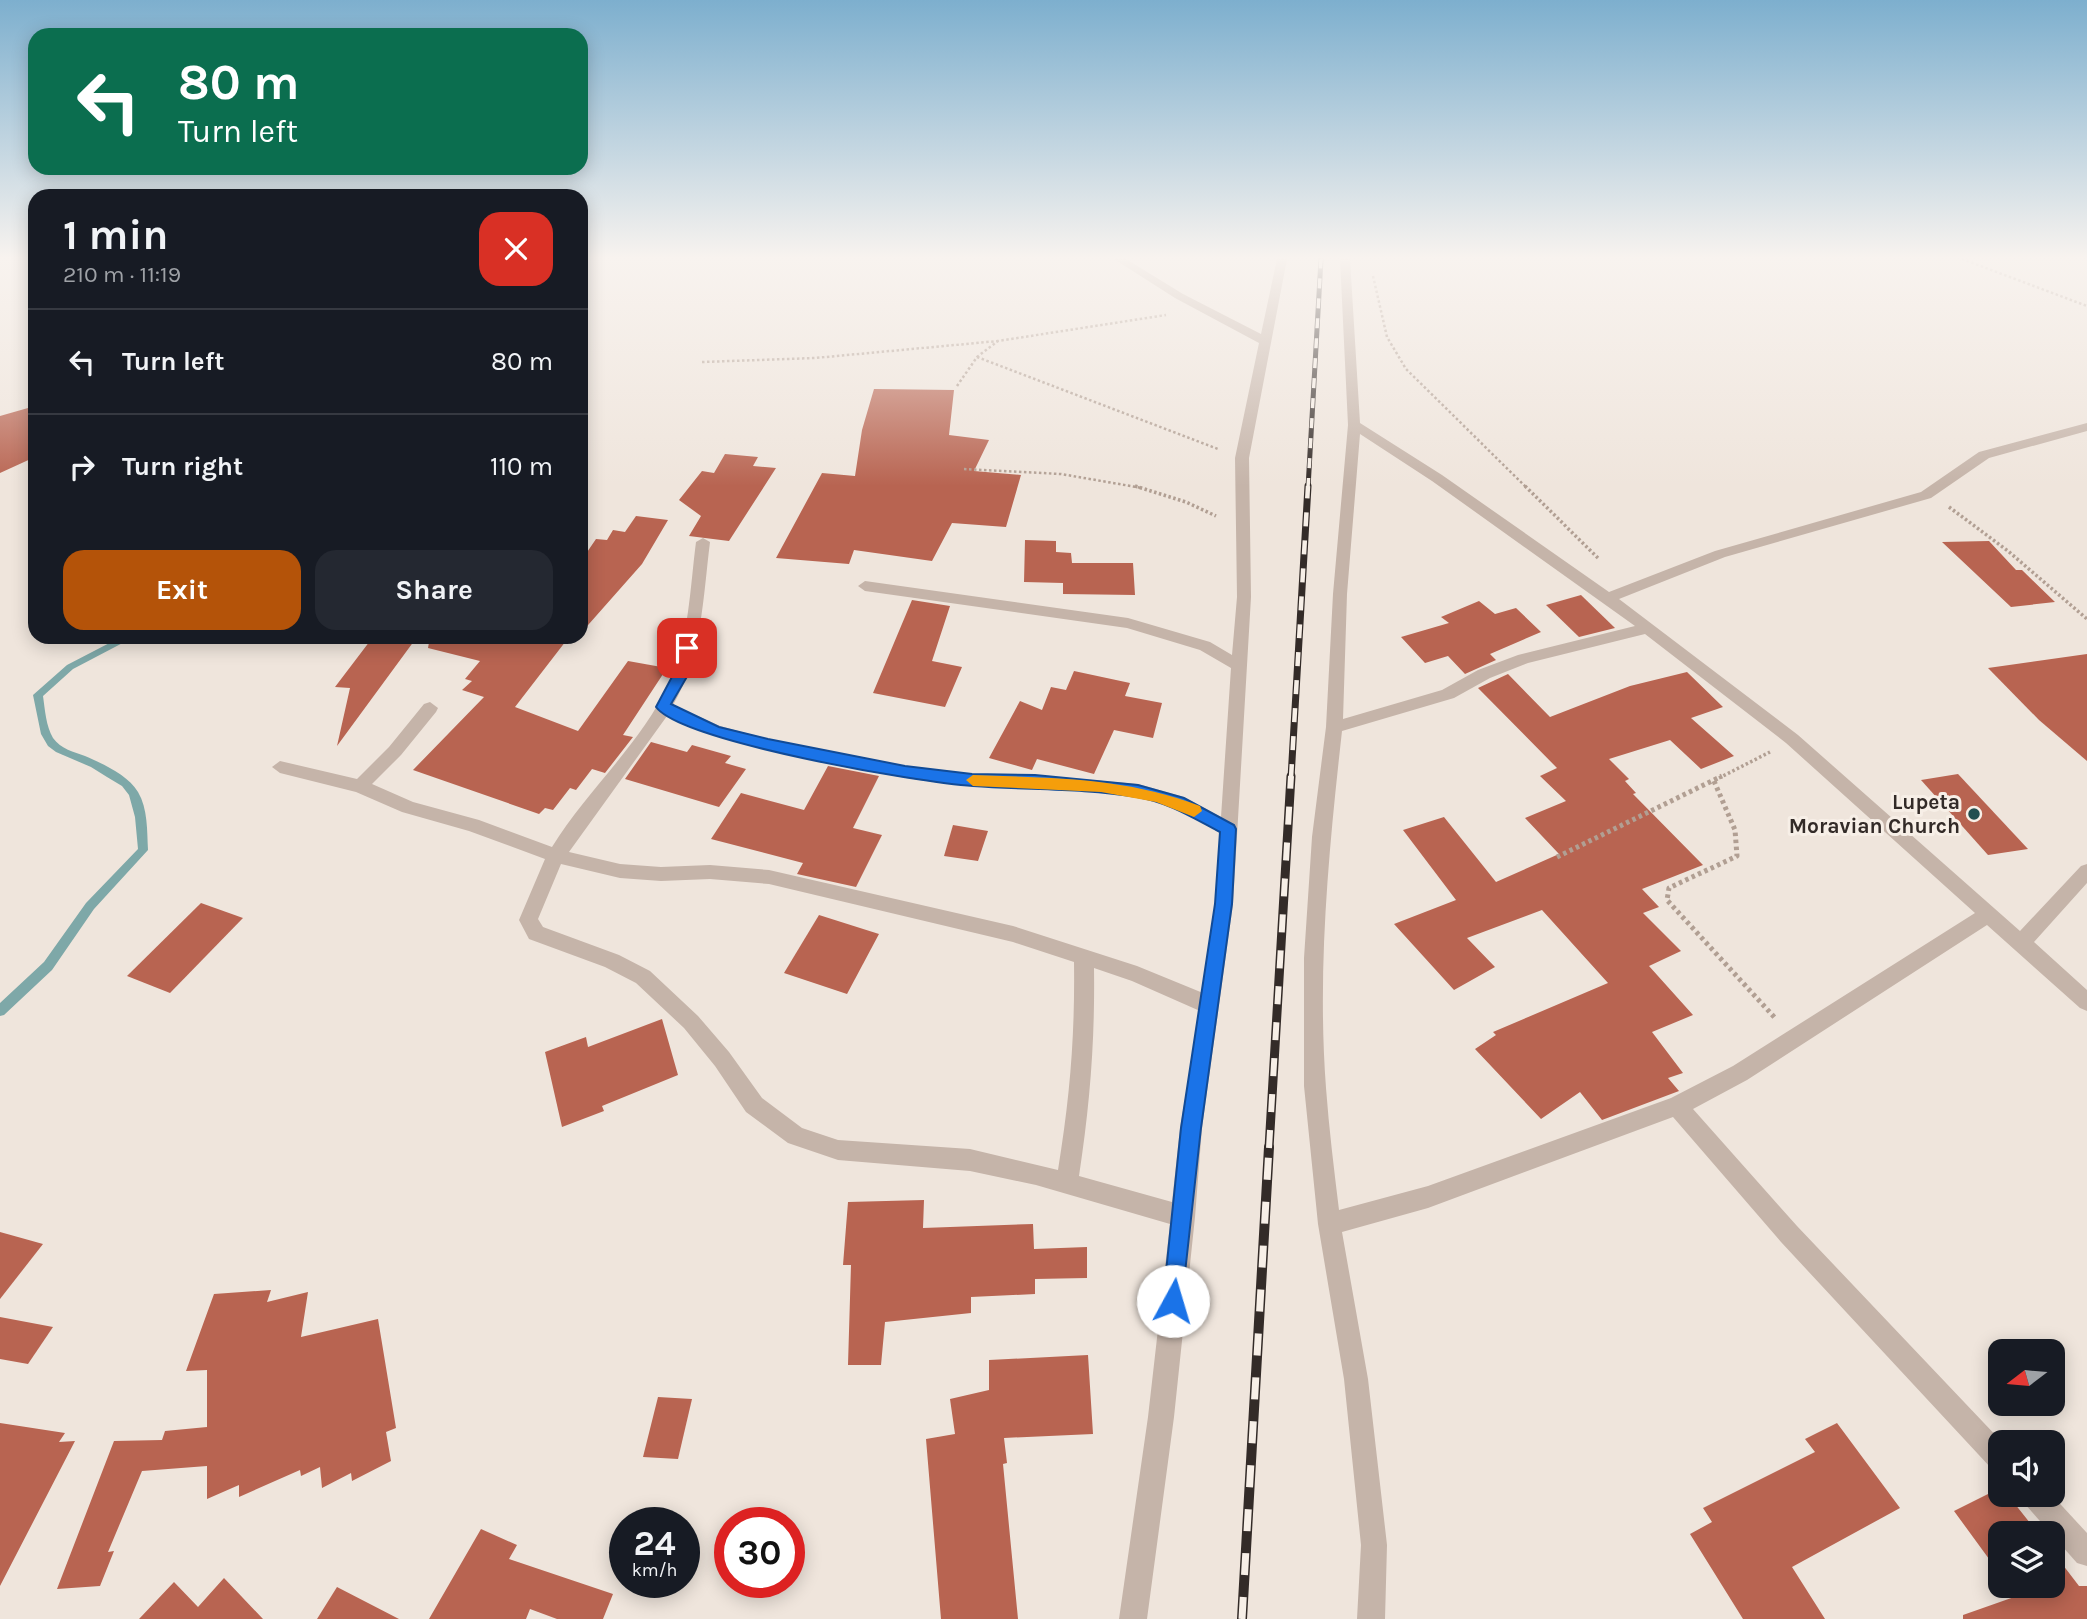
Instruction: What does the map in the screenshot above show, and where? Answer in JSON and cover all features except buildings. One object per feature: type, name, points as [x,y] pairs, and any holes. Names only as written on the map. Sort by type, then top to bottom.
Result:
[{"type":"street","points":[[1252,335],[1267,342]]},
{"type":"street","points":[[1133,1619],[1143,1560],[1184,1217],[1191,1128],[1224,904],[1241,667],[1244,532],[1242,458],[1268,335]]},
{"type":"street","points":[[1349,335],[1354,425],[1340,594],[1334,726],[1321,837],[1314,958],[1315,1086],[1329,1224],[1359,1407],[1374,1545],[1371,1619]]},
{"type":"street","points":[[1354,425],[1437,478],[1608,597],[1792,739],[2087,1002]]},
{"type":"street","points":[[1608,597],[1720,554],[1931,493],[1984,455],[2087,427]]},
{"type":"street","points":[[703,542],[694,619],[680,675],[663,707],[556,856],[536,894],[528,920],[536,933],[612,961],[643,977],[691,1022],[722,1059],[754,1105],[796,1136],[838,1150],[970,1160],[1184,1217]]},
{"type":"street","points":[[865,586],[1129,622],[1205,646],[1241,667]]},
{"type":"street","points":[[1334,726],[1448,694],[1514,662],[1649,628]]},
{"type":"street","points":[[663,707],[715,731],[741,738],[905,772],[972,780],[1035,781],[1138,791],[1178,802],[1228,829]]},
{"type":"street","points":[[360,786],[395,751],[430,708]]},
{"type":"street","points":[[279,767],[360,786],[408,807],[473,825],[556,856],[620,871],[661,874],[710,872],[769,877],[1013,934],[1137,974],[1211,1006]]},
{"type":"street","points":[[2022,942],[2087,872]]},
{"type":"street","points":[[1329,1224],[1428,1198],[1677,1106],[1740,1073],[1989,914]]},
{"type":"street","points":[[1067,1184],[1085,1041],[1084,957]]},
{"type":"street","points":[[1677,1106],[1789,1234],[1988,1446]]},
{"type":"street","points":[[2045,1507],[2087,1553]]},
{"type":"path","points":[[702,362],[815,358],[998,341],[1030,335]]},
{"type":"path","points":[[1386,335],[1406,369],[1589,548],[1626,590]]},
{"type":"path","points":[[957,386],[978,357],[998,341]]},
{"type":"path","points":[[978,357],[1242,458]]},
{"type":"path","points":[[964,469],[1052,473],[1138,484],[1181,498],[1244,532]]},
{"type":"path","points":[[1931,493],[2008,551],[2087,619]]},
{"type":"path","points":[[1557,857],[1714,781],[1792,739]]},
{"type":"path","points":[[1714,781],[1721,804],[1739,834],[1741,847],[1737,856],[1669,888],[1667,900],[1794,1038]]},
{"type":"waterway","points":[[0,1011],[48,966],[90,906],[143,850],[140,817],[134,793],[111,774],[52,744],[41,718],[38,695],[70,667],[115,644]]},
{"type":"railway","points":[[1308,488],[1317,335]]},
{"type":"railway","points":[[1291,778],[1308,486]]},
{"type":"railway","points":[[1269,1148],[1291,776]]},
{"type":"railway","points":[[1242,1619],[1269,1147]]},
{"type":"slow traffic","points":[[973,780],[1035,781],[1138,791],[1178,802],[1194,811]]},
{"type":"place","name":"Lupeta Moravian Church","points":[[1974,814]]},
{"type":"route","points":[[687,648],[680,675],[663,707],[715,731],[768,745],[905,772],[972,780],[1035,781],[1138,791],[1178,802],[1228,829],[1224,904],[1191,1128],[1184,1217],[1173,1301]]}]
